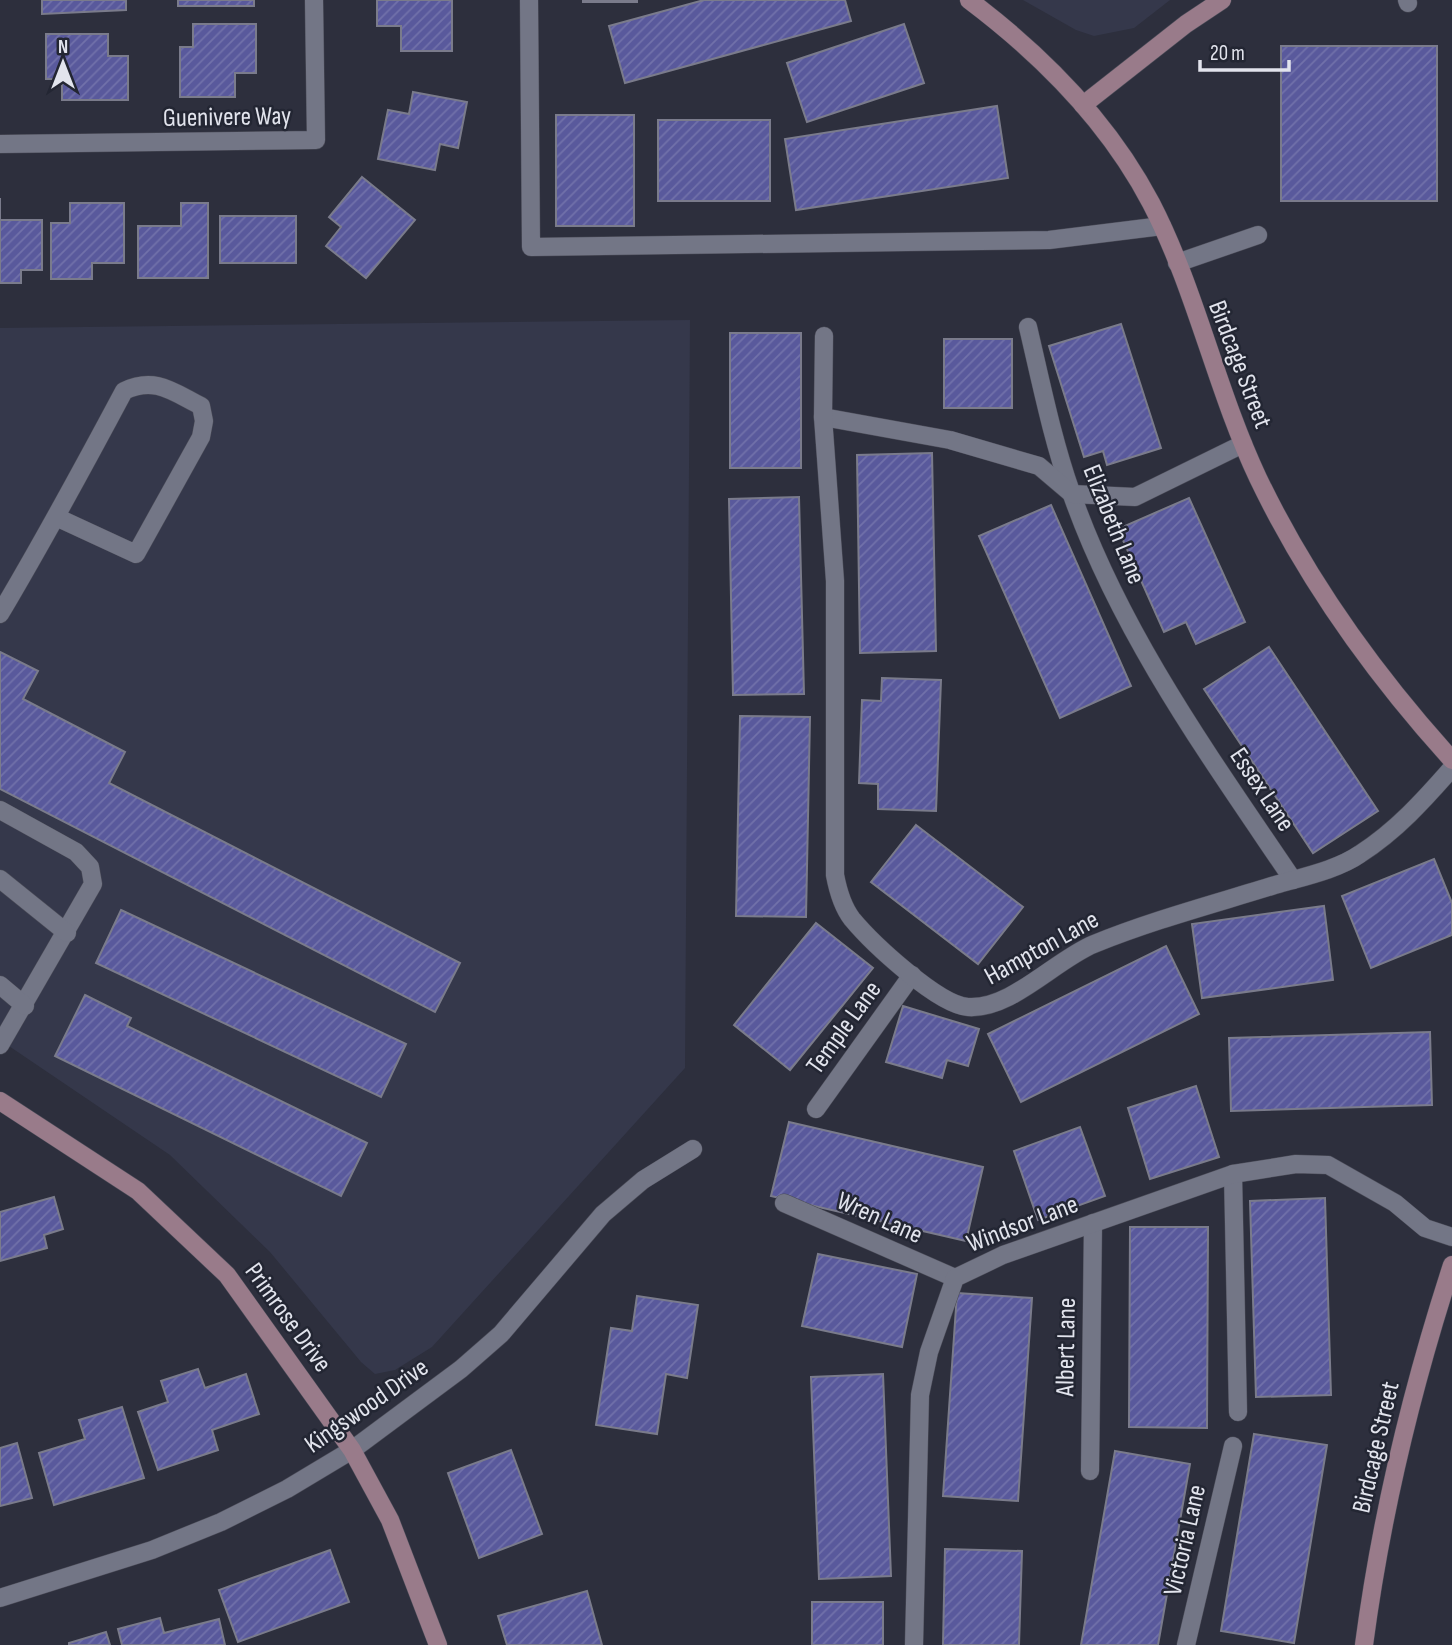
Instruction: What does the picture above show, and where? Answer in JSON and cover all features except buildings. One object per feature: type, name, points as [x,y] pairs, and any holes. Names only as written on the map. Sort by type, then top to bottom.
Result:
[{"type":"street","name":"Guenivere Way","points":[[0,144],[316,140],[314,0]]},
{"type":"street","points":[[529,0],[531,247],[1049,240],[1162,226]]},
{"type":"street","name":"Birdcage Street","points":[[970,0],[1018,36],[1083,105],[1116,148],[1162,226],[1243,444],[1278,516],[1332,608],[1377,673],[1452,760]]},
{"type":"street","points":[[1083,105],[1186,24],[1222,0]]},
{"type":"street","points":[[1177,263],[1258,235]]},
{"type":"street","name":"Elizabeth Lane","points":[[1028,327],[1055,441],[1072,494],[1112,589],[1189,727]]},
{"type":"street","name":"Hampton Lane","points":[[824,335],[823,417],[835,581],[835,875],[840,899],[852,919],[912,975],[945,1001],[967,1007],[987,1006],[1007,999],[1088,946],[1142,924],[1293,880],[1358,856],[1409,816],[1452,768]]},
{"type":"street","points":[[0,614],[124,391],[141,383],[159,385],[201,406],[204,421],[201,437],[136,554],[56,517]]},
{"type":"street","points":[[823,417],[950,440],[1039,466],[1072,494],[1135,497],[1243,444]]},
{"type":"street","name":"Essex Lane","points":[[1189,727],[1293,880]]},
{"type":"street","points":[[0,810],[76,852],[90,867],[93,884],[0,1045]]},
{"type":"street","points":[[0,878],[67,933]]},
{"type":"street","name":"Temple Lane","points":[[816,1109],[912,975]]},
{"type":"street","points":[[0,985],[24,1006]]},
{"type":"street","name":"Primrose Drive","points":[[0,1101],[138,1191],[186,1233],[227,1276],[352,1450],[390,1520],[438,1645]]},
{"type":"street","name":"Kingswood Drive","points":[[0,1598],[152,1550],[221,1522],[287,1489],[352,1450],[461,1369],[501,1334],[603,1214],[643,1180],[693,1149]]},
{"type":"street","name":"Windsor Lane","points":[[914,1645],[920,1395],[929,1352],[956,1279],[1003,1255],[1233,1174],[1296,1164],[1328,1165],[1395,1203],[1425,1228],[1452,1237]]},
{"type":"street","points":[[1233,1174],[1238,1412]]},
{"type":"street","name":"Wren Lane","points":[[784,1203],[956,1279]]},
{"type":"street","name":"Albert Lane","points":[[1090,1471],[1093,1223]]},
{"type":"street","name":"Birdcage Street","points":[[1364,1645],[1394,1475],[1423,1358],[1452,1266]]},
{"type":"street","name":"Victoria Lane","points":[[1186,1645],[1233,1447]]},
{"type":"shaded area","points":[[1023,0],[1170,0],[1134,28],[1094,36],[1076,30]]},
{"type":"shaded area","points":[[690,320],[685,1068],[432,1347],[395,1370],[375,1374],[361,1362],[270,1252],[170,1155],[0,1040],[0,328]]}]
